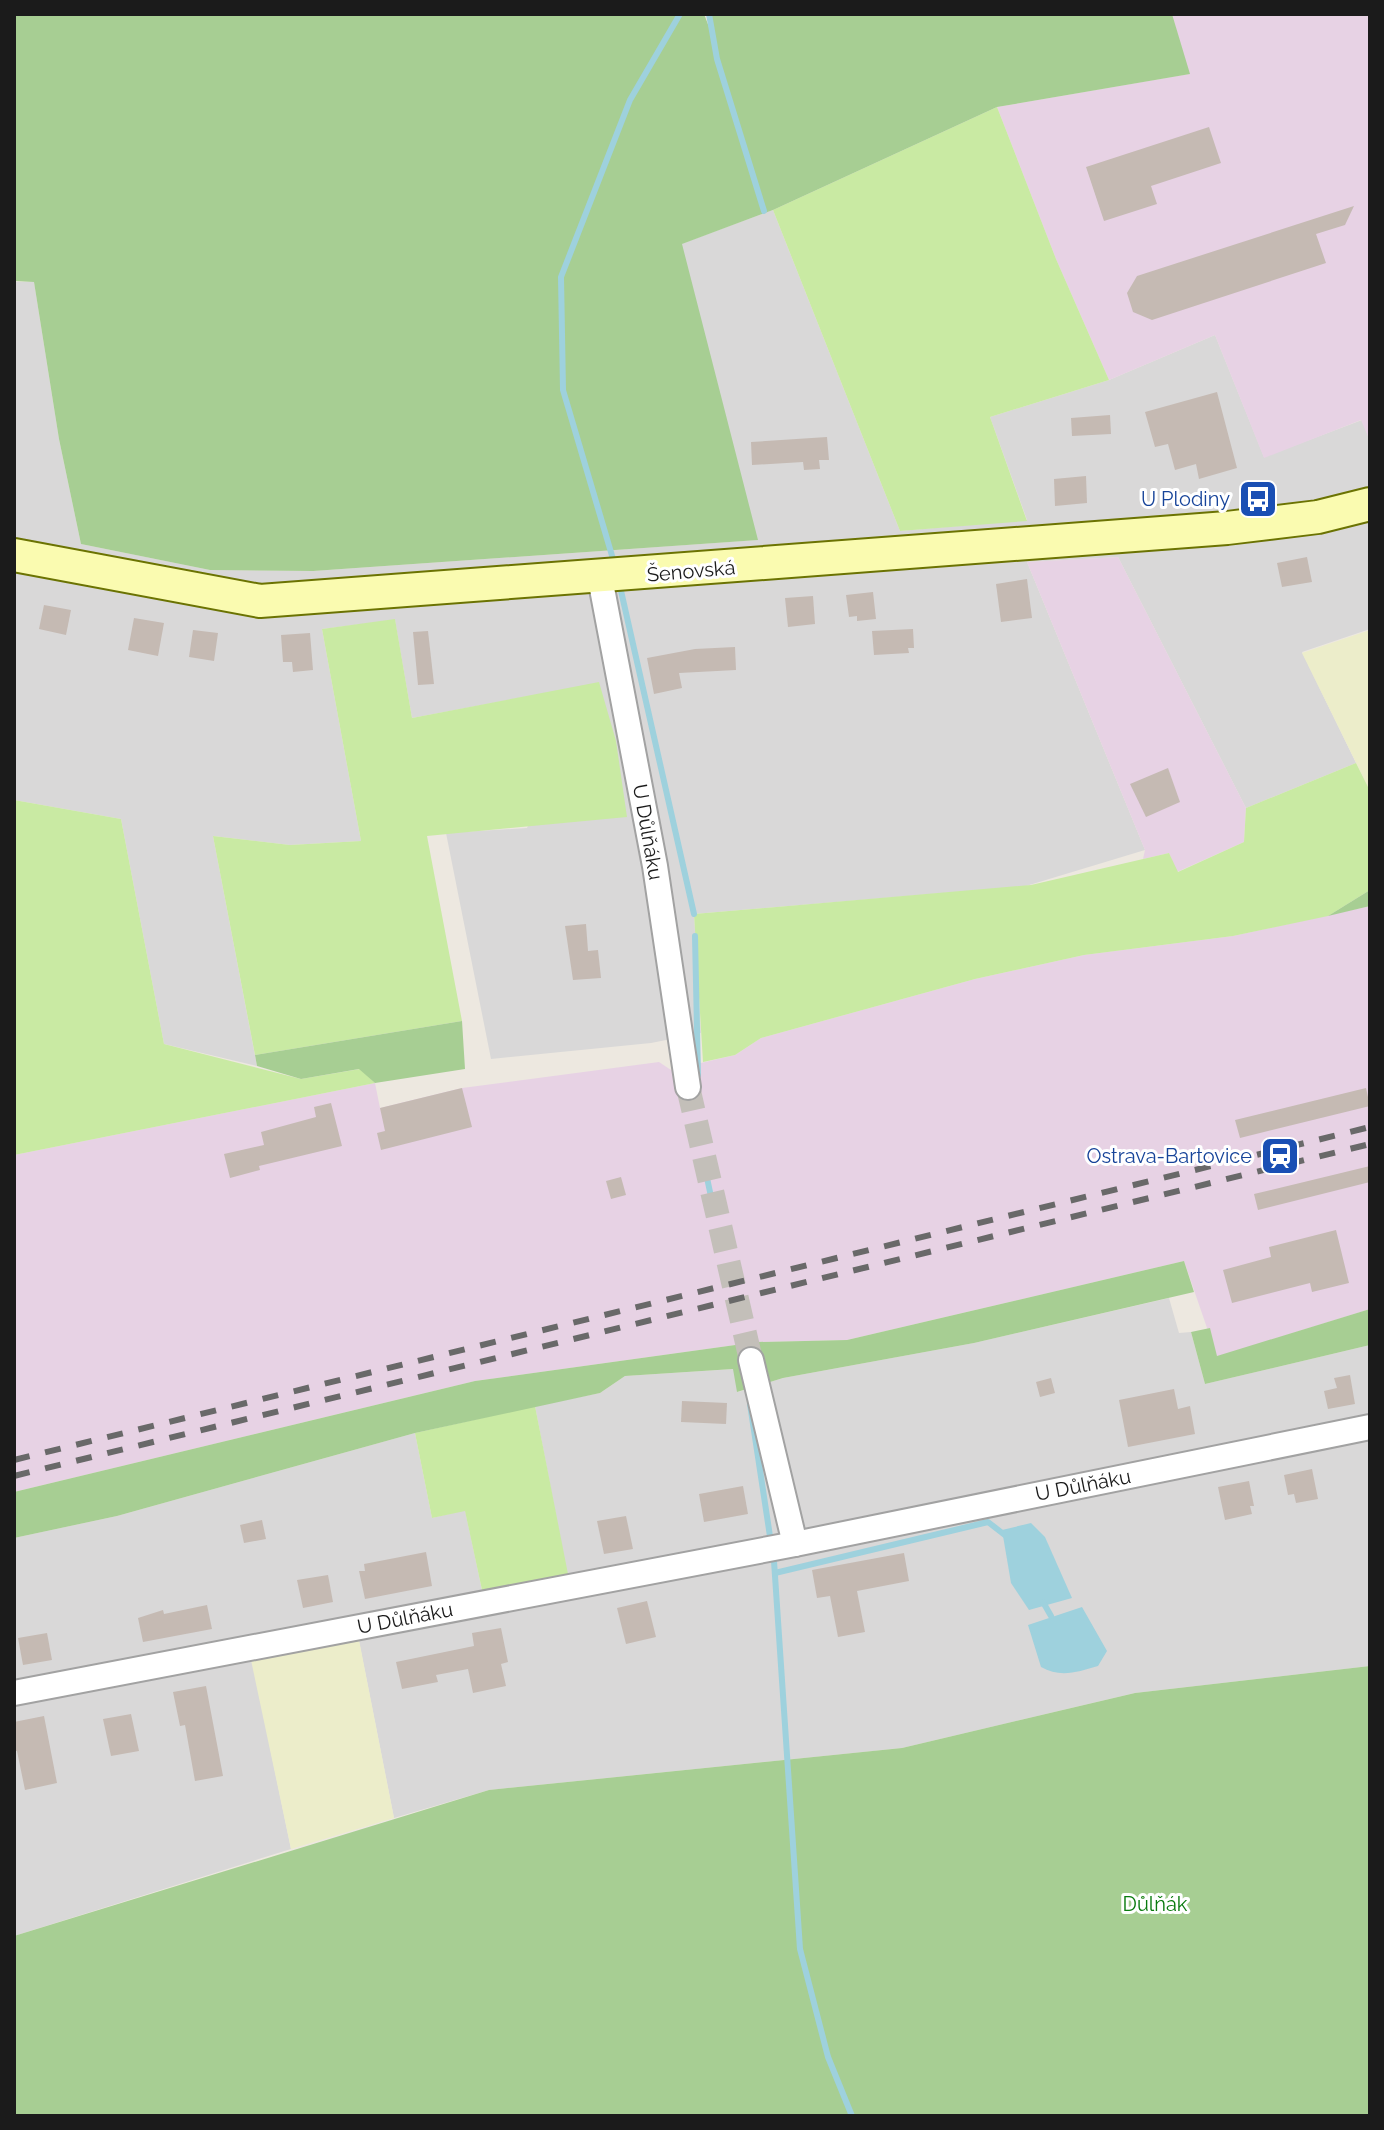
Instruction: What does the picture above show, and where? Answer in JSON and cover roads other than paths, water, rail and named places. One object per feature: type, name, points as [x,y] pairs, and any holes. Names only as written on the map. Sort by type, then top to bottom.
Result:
[{"type":"street","name":"Šenovská","points":[[14,555],[260,601],[600,578],[1227,528],[1318,517],[1370,504]]},
{"type":"street","name":"U Důlňáku","points":[[600,578],[655,866],[688,1087]]},
{"type":"street","points":[[751,1360],[795,1544]]},
{"type":"street","name":"U Důlňáku","points":[[14,1693],[795,1544],[1370,1427]]},
{"type":"water","points":[[1031,1523],[1045,1537],[1072,1598],[1029,1610],[1011,1583],[1002,1530]]},
{"type":"water","points":[[1082,1607],[1107,1651],[1098,1666],[1062,1673],[1041,1667],[1028,1625]]},
{"type":"waterway","points":[[613,559],[563,390],[561,277],[630,100],[680,14]]},
{"type":"waterway","points":[[709,14],[717,59],[764,211]]},
{"type":"waterway","points":[[619,582],[694,914]]},
{"type":"waterway","points":[[695,936],[698,1075]]},
{"type":"waterway","points":[[706,1173],[714,1211]]},
{"type":"waterway","points":[[734,1312],[735,1316]]},
{"type":"waterway","points":[[740,1343],[743,1357]]},
{"type":"waterway","points":[[750,1404],[771,1543]]},
{"type":"waterway","points":[[775,1573],[988,1522],[1006,1536]]},
{"type":"waterway","points":[[774,1561],[800,1949],[828,2057],[852,2116]]},
{"type":"waterway","points":[[1043,1602],[1051,1616]]},
{"type":"tunnel","points":[[688,1087],[751,1360]]},
{"type":"railway","points":[[14,1460],[1370,1127]]},
{"type":"railway","points":[[14,1476],[1370,1144]]},
{"type":"place","name":"U Plodiny","points":[[1258,499]]},
{"type":"place","name":"Ostrava-Bartovice","points":[[1280,1156]]},
{"type":"park label","name":"Důlňák","points":[[1155,1904]]}]
